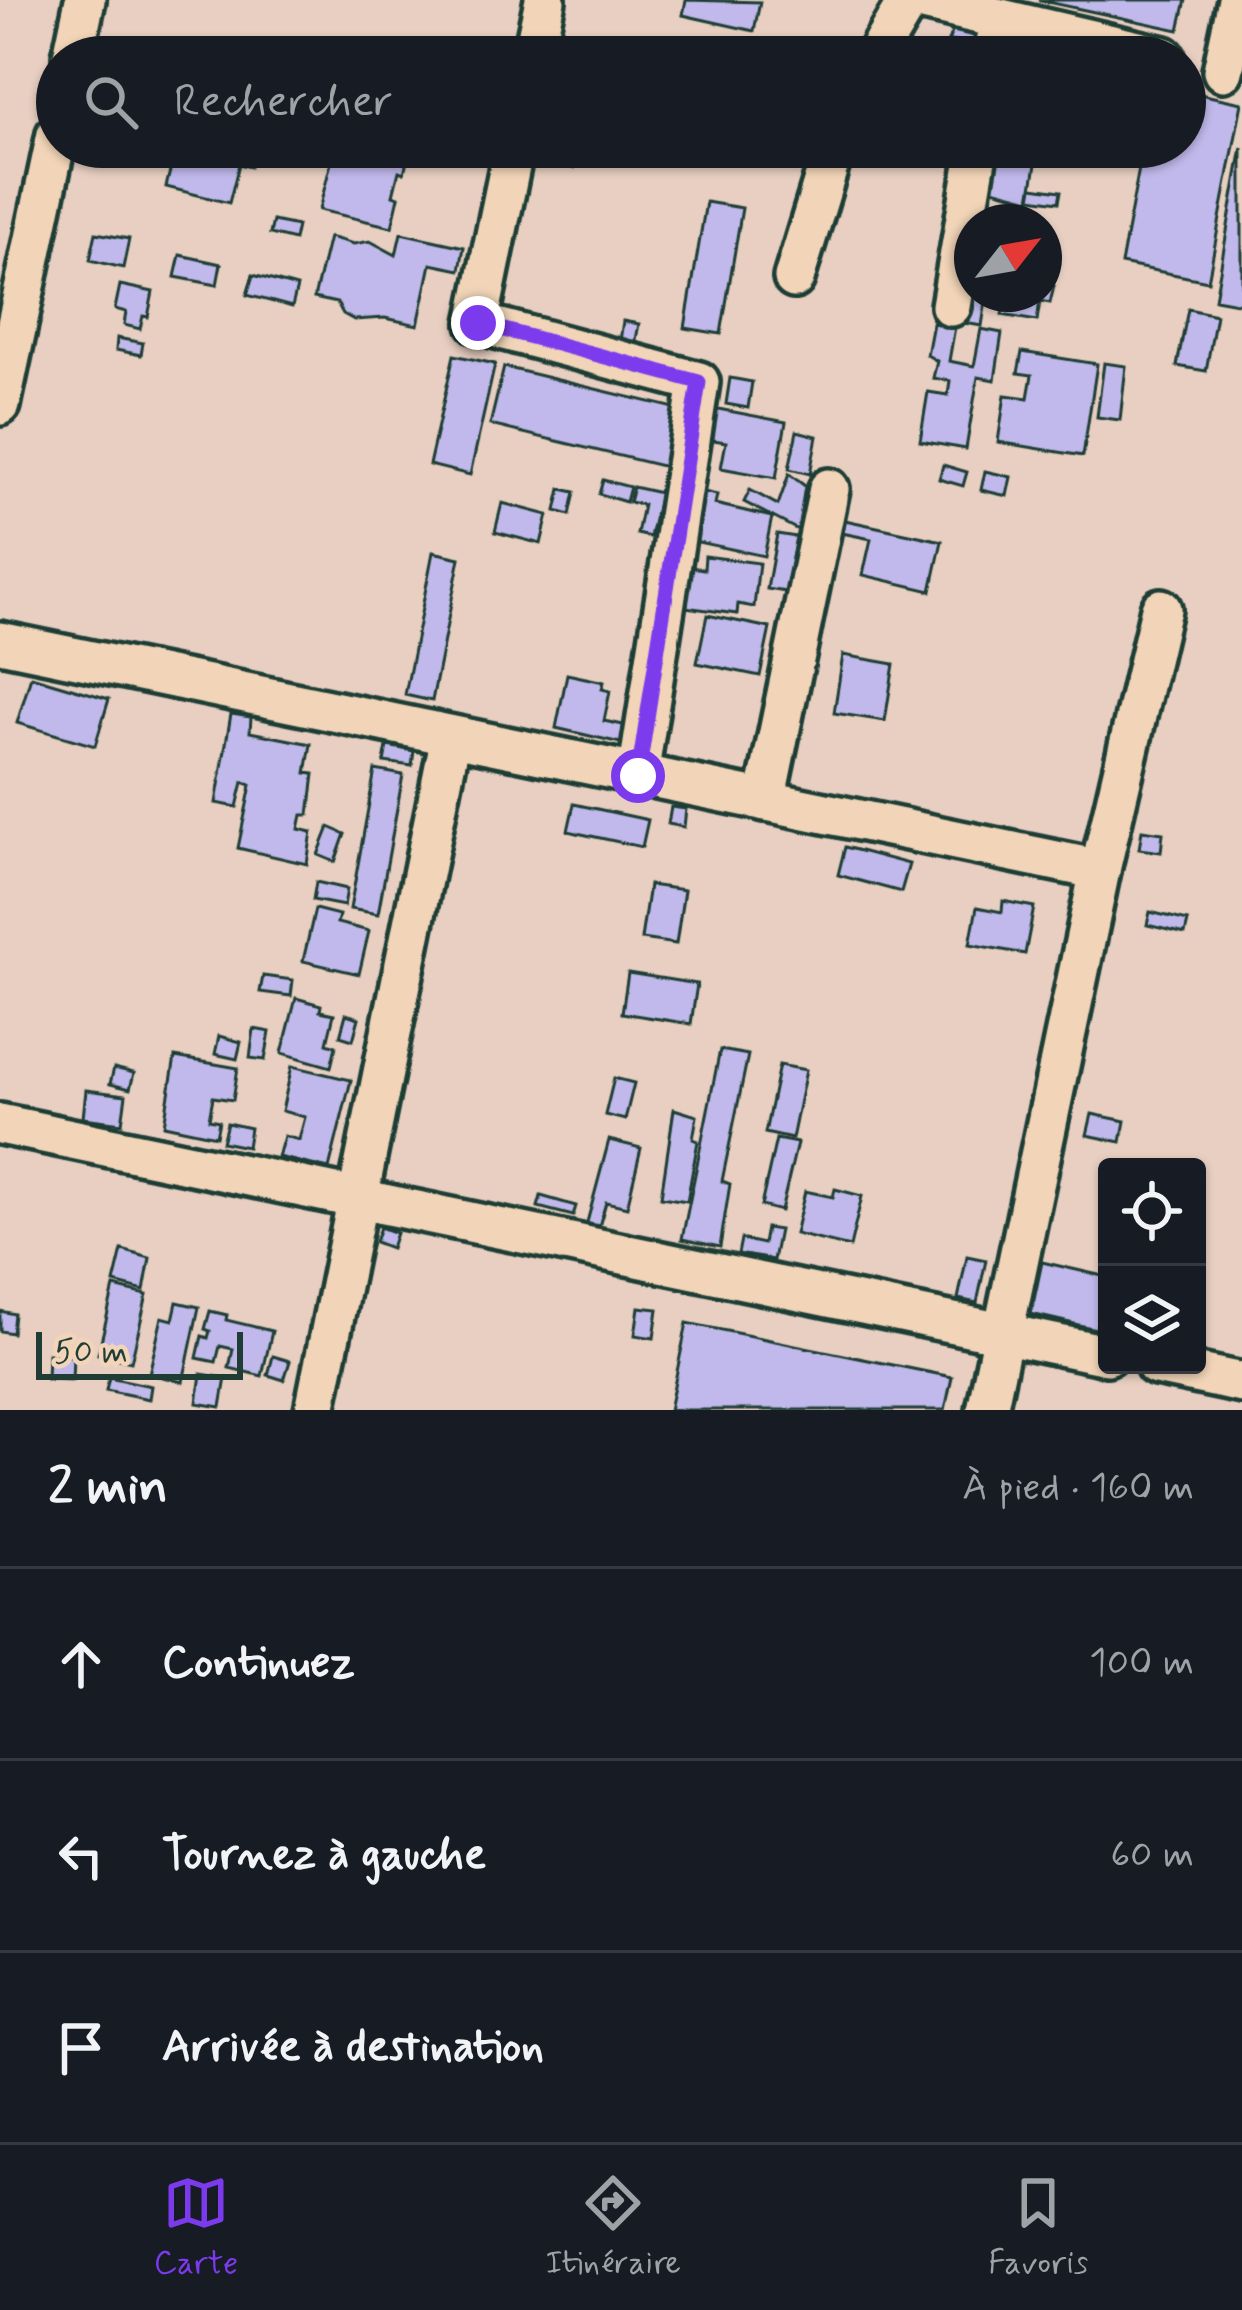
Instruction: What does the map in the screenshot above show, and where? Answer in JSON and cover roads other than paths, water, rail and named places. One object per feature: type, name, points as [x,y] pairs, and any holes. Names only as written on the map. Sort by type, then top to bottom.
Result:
[{"type":"street","points":[[77,36],[85,0]]},
{"type":"street","points":[[537,36],[545,0]]},
{"type":"street","points":[[888,36],[909,0]]},
{"type":"street","points":[[919,0],[993,36]]},
{"type":"street","points":[[1216,69],[1238,0]]},
{"type":"street","points":[[0,405],[50,168]]},
{"type":"street","points":[[510,168],[478,323],[699,382],[638,776]]},
{"type":"street","points":[[794,278],[828,168]]},
{"type":"street","points":[[951,306],[974,168]]},
{"type":"street","points":[[765,801],[829,489]]},
{"type":"street","points":[[987,1410],[1100,869],[1161,609]]},
{"type":"street","points":[[0,642],[1100,869]]},
{"type":"street","points":[[315,1410],[451,736]]},
{"type":"street","points":[[0,1124],[1098,1353]]},
{"type":"street","points":[[1199,1374],[1242,1383]]}]
